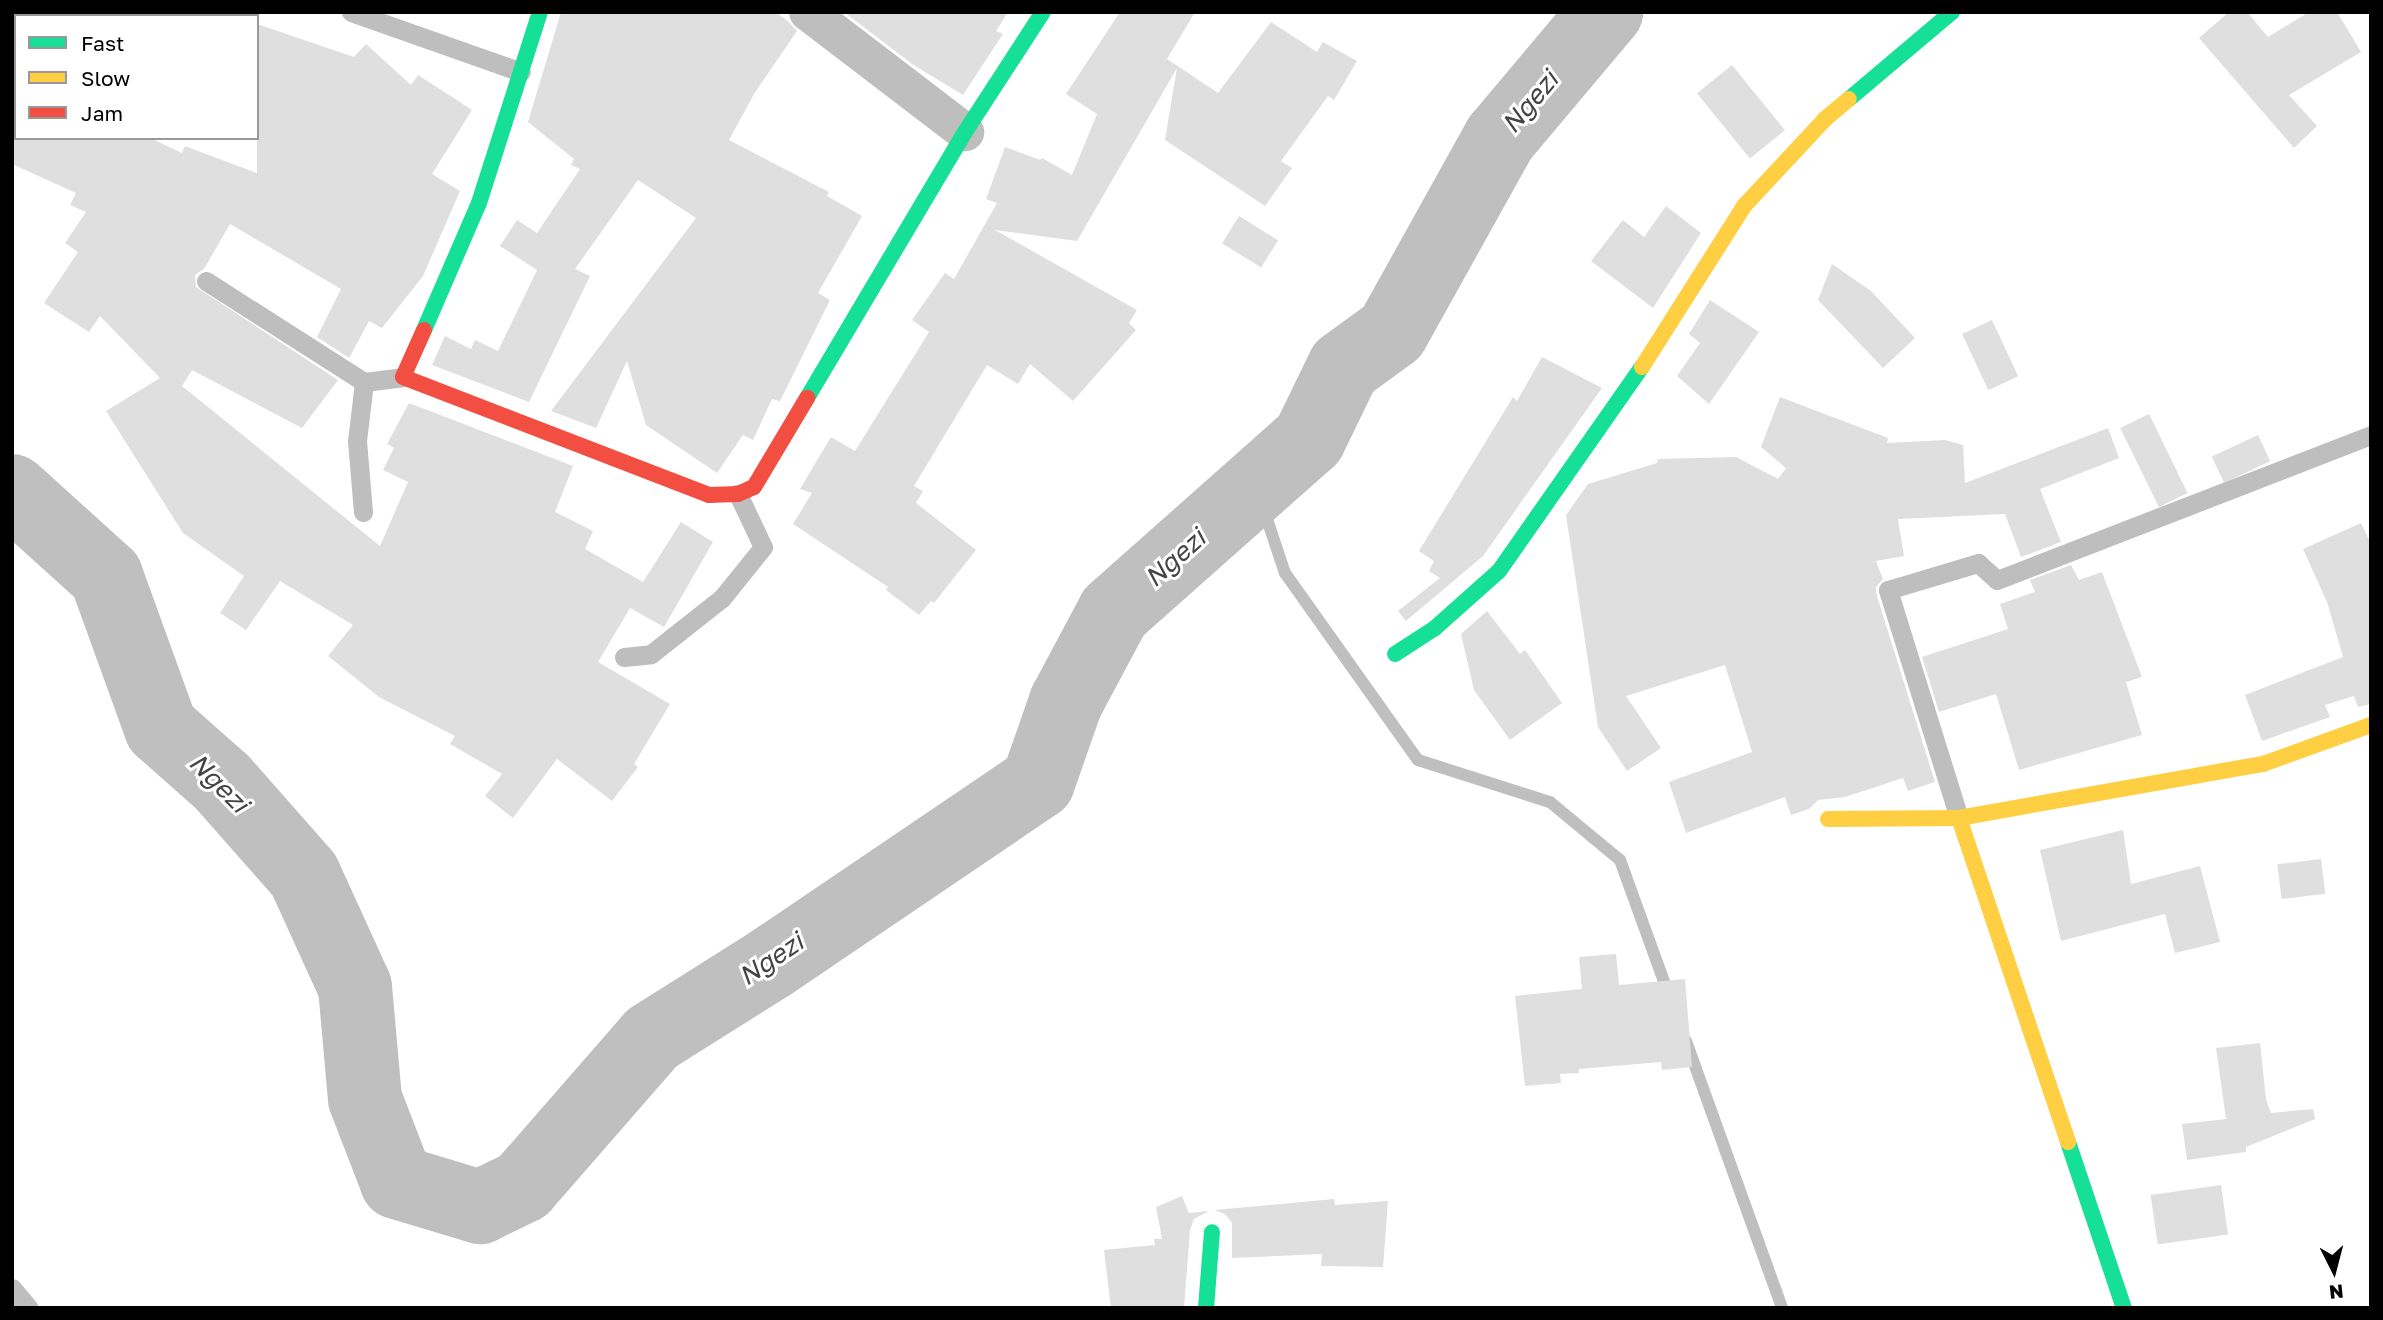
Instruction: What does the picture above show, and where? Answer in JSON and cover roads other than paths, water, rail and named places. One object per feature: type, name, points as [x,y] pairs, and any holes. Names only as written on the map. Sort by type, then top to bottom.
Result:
[{"type":"street","points":[[540,12],[479,203],[403,377],[709,495],[738,494],[754,486],[965,132],[1043,12]]},
{"type":"street","points":[[808,12],[965,132]]},
{"type":"street","points":[[1395,654],[1435,628],[1499,571],[1615,409],[1744,206],[1825,118],[1952,12]]},
{"type":"street","points":[[1828,819],[1959,818],[2263,764],[2371,725]]},
{"type":"street","points":[[1959,818],[2124,1308]]},
{"type":"street","points":[[1206,1308],[1212,1232]]},
{"type":"lane","points":[[351,12],[521,72]]},
{"type":"lane","points":[[206,281],[364,382],[403,377]]},
{"type":"lane","points":[[363,512],[357,441],[364,382]]},
{"type":"lane","points":[[1959,818],[1888,590],[1978,564],[1997,580],[2371,435]]},
{"type":"lane","points":[[624,657],[651,654],[722,598],[763,547],[738,494]]},
{"type":"lane","points":[[12,1288],[29,1308]]},
{"type":"waterway","name":"Ngezi","points":[[12,491],[106,576],[161,728],[222,782],[304,875],[355,987],[365,1099],[397,1182],[480,1207],[523,1186],[652,1038],[768,965],[1038,782],[1066,702],[1114,612],[1309,439],[1344,367],[1392,332],[1500,138],[1606,12]]},
{"type":"waterway","points":[[1256,486],[1285,573],[1418,760],[1550,802],[1620,860],[1669,995]]},
{"type":"waterway","points":[[1686,1041],[1782,1308]]}]
